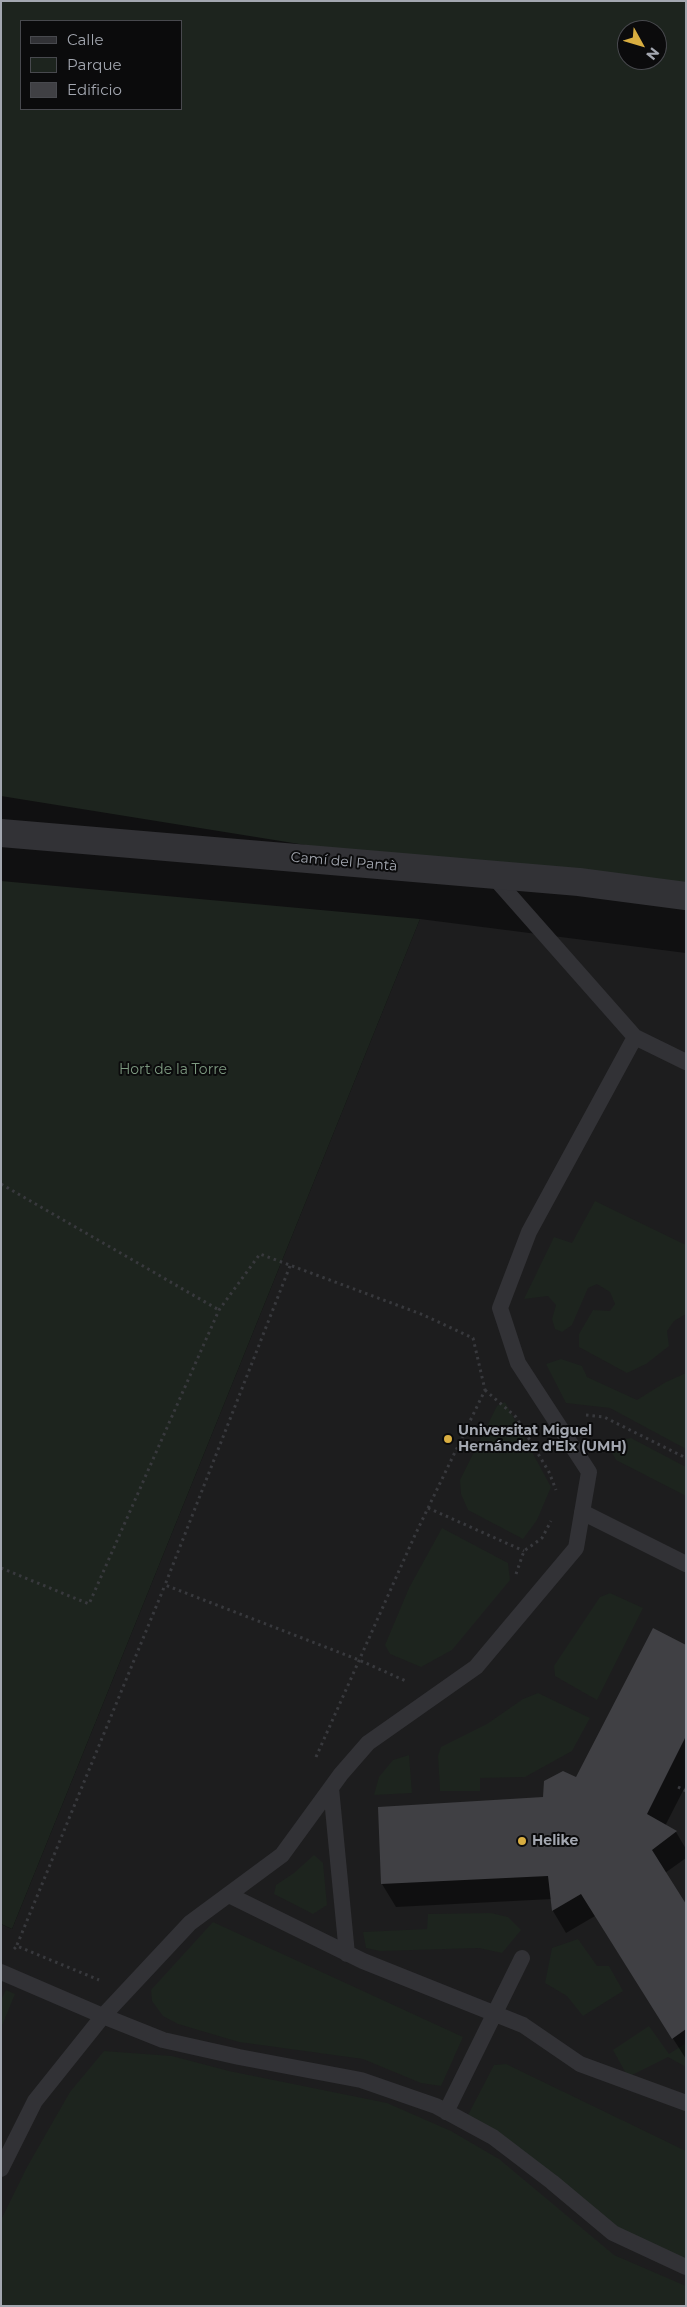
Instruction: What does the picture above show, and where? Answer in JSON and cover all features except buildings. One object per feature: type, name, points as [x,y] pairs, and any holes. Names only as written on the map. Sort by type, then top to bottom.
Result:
[{"type":"street","name":"Camí del Pantà","points":[[1,833],[579,882],[686,896]]},
{"type":"lane","points":[[492,875],[635,1037],[686,1062]]},
{"type":"lane","points":[[1,2169],[35,2101],[103,2016],[190,1923],[282,1856],[331,1788],[368,1743],[476,1667],[576,1548],[589,1472],[518,1363],[500,1308],[529,1232],[635,1037]]},
{"type":"lane","points":[[582,1512],[686,1564]]},
{"type":"lane","points":[[331,1788],[347,1954]]},
{"type":"lane","points":[[229,1895],[347,1954],[523,2025],[580,2064],[686,2103]]},
{"type":"lane","points":[[446,2112],[522,1958]]},
{"type":"lane","points":[[1,1972],[163,2040],[239,2058],[361,2080],[436,2106],[493,2137],[552,2182],[613,2233],[686,2268]]},
{"type":"path","points":[[1,1184],[219,1310]]},
{"type":"path","points":[[1,1568],[89,1604],[219,1310],[260,1254],[421,1314],[473,1338],[485,1390],[516,1417],[549,1472],[558,1494]]},
{"type":"path","points":[[12,1952],[17,1946],[165,1585],[290,1266]]},
{"type":"path","points":[[314,1763],[428,1508],[485,1390]]},
{"type":"path","points":[[577,1414],[604,1417],[686,1458]]},
{"type":"path","points":[[428,1508],[524,1551]]},
{"type":"path","points":[[515,1578],[524,1551],[542,1538],[553,1516]]},
{"type":"path","points":[[165,1585],[359,1660],[408,1682]]},
{"type":"path","points":[[402,1689],[416,1677]]},
{"type":"path","points":[[678,1787],[686,1791]]},
{"type":"path","points":[[17,1946],[102,1982]]},
{"type":"shaded area","name":"Universitat Miguel Hernández d'Elx (UMH)","points":[[420,919],[686,953],[686,2306],[1,2306],[1,1924],[12,1929]]},
{"type":"green space","points":[[1,1],[686,1],[686,902],[492,875],[1,796]]},
{"type":"green space","name":"Hort de la Torre","points":[[1,881],[420,919],[12,1929],[1,1924]]},
{"type":"green space","points":[[595,1201],[686,1245],[686,1314],[674,1321],[667,1331],[669,1346],[646,1364],[627,1373],[579,1347],[579,1334],[593,1310],[610,1311],[615,1304],[610,1292],[597,1284],[588,1288],[572,1325],[562,1332],[555,1329],[552,1319],[556,1305],[548,1296],[524,1299],[554,1237],[572,1243]]},
{"type":"green space","points":[[561,1359],[582,1366],[587,1377],[637,1400],[666,1382],[686,1373],[686,1449],[610,1408],[566,1403],[546,1364]]},
{"type":"green space","points":[[505,1402],[551,1487],[537,1520],[523,1539],[468,1510],[461,1494],[460,1480],[497,1406]]},
{"type":"green space","points":[[631,1438],[686,1467],[686,1496],[616,1460],[607,1443]]},
{"type":"green space","points":[[442,1528],[508,1563],[510,1580],[452,1650],[421,1667],[390,1654],[385,1645],[409,1588]]},
{"type":"green space","points":[[610,1593],[643,1608],[597,1700],[555,1676],[554,1666],[600,1597]]},
{"type":"green space","points":[[538,1693],[590,1718],[572,1751],[525,1777],[480,1778],[480,1791],[440,1791],[438,1756],[441,1747],[487,1724],[523,1699]]},
{"type":"green space","points":[[409,1755],[412,1793],[374,1795],[379,1777],[393,1760]]},
{"type":"green space","points":[[314,1855],[323,1863],[327,1905],[313,1914],[274,1894],[276,1885],[294,1873]]},
{"type":"green space","points":[[491,1913],[508,1917],[521,1930],[502,1953],[479,1948],[380,1951],[366,1948],[363,1932],[427,1929],[428,1914]]},
{"type":"green space","points":[[213,1922],[463,2037],[441,2086],[421,2083],[363,2059],[239,2042],[178,2024],[163,2016],[152,2001],[151,1990]]},
{"type":"green space","points":[[578,1939],[597,1966],[609,1966],[623,1991],[583,2016],[567,1996],[545,1983],[552,1948]]},
{"type":"green space","points":[[6,1990],[15,1994],[1,2028],[1,2000]]},
{"type":"green space","points":[[649,2026],[669,2054],[686,2043],[686,2067],[668,2057],[628,2077],[613,2050]]},
{"type":"green space","points":[[104,2051],[172,2056],[229,2071],[387,2103],[451,2131],[499,2159],[614,2255],[686,2286],[686,2306],[1,2306],[1,2220],[27,2167],[70,2092]]},
{"type":"green space","points":[[506,2064],[686,2151],[686,2262],[595,2217],[467,2117],[494,2065]]},
{"type":"place","name":"Universitat Miguel Hernández d'Elx (UMH)","points":[[448,1439]]},
{"type":"place","name":"Helike","points":[[522,1841]]}]
